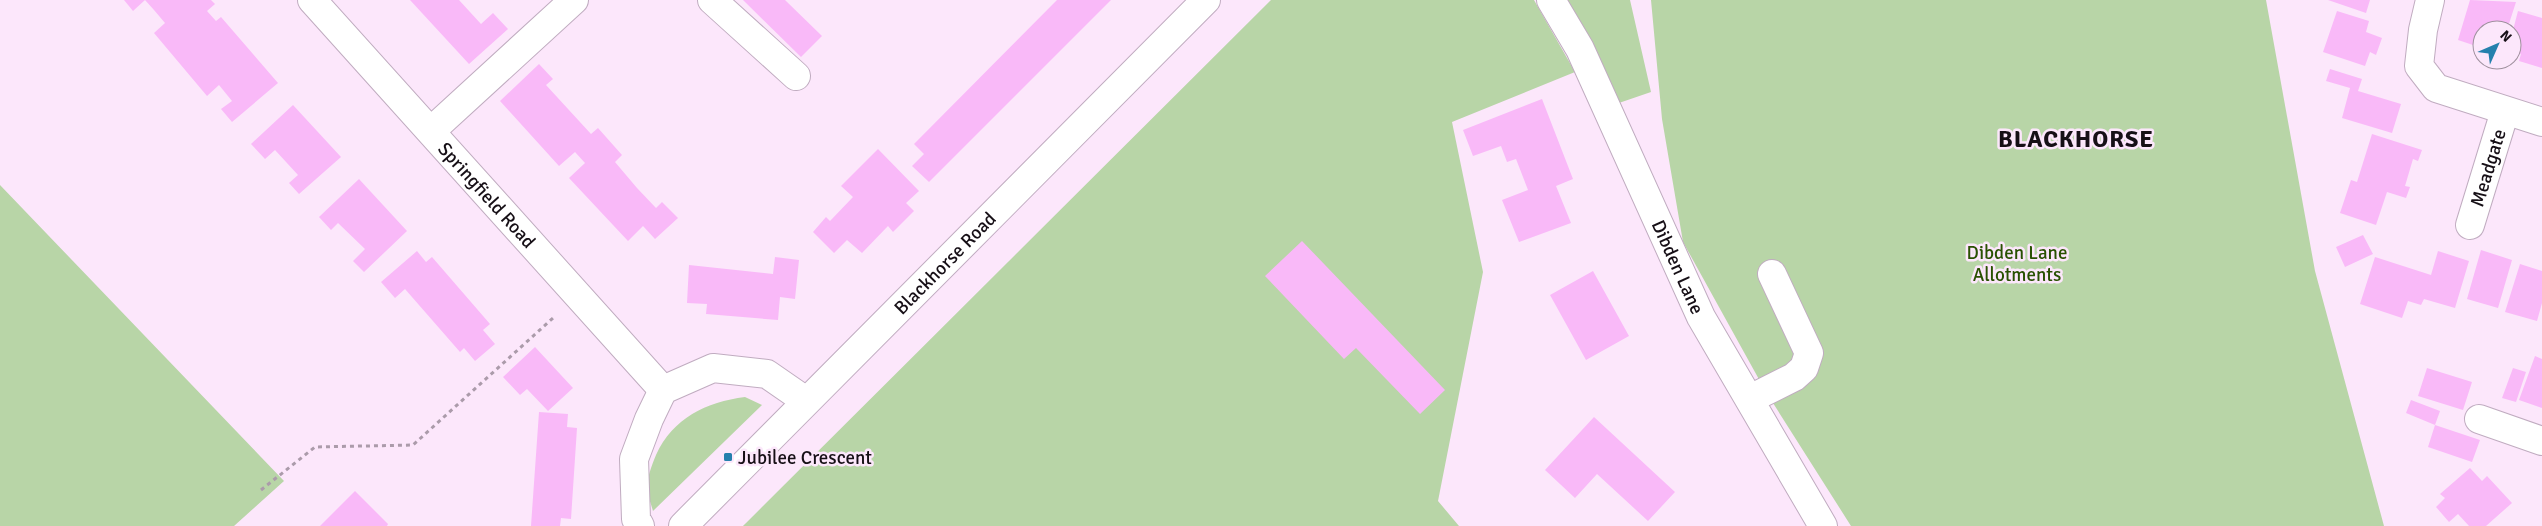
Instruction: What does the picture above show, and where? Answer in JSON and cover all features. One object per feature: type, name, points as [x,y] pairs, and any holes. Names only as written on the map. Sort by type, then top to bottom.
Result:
[{"type":"street","name":"Springfield Road","points":[[312,0],[431,130],[662,390]]},
{"type":"street","points":[[431,130],[574,0]]},
{"type":"street","points":[[712,0],[796,76]]},
{"type":"street","name":"Blackhorse Road","points":[[683,526],[1206,0]]},
{"type":"street","name":"Dibden Lane","points":[[1551,0],[1580,50],[1701,317],[1823,526]]},
{"type":"street","name":"Meadgate","points":[[2430,0],[2423,30],[2420,66],[2436,88],[2542,122]]},
{"type":"street","name":"Meadgate","points":[[2470,225],[2505,111]]},
{"type":"street","points":[[1750,399],[1794,377],[1804,368],[1809,353],[1772,274]]},
{"type":"street","points":[[640,526],[636,519],[634,459],[662,390],[713,368],[767,374],[806,401]]},
{"type":"street","points":[[2479,419],[2542,441]]},
{"type":"path","points":[[261,490],[315,447],[413,445],[577,296]]},
{"type":"green space","points":[[1271,0],[1534,0],[1575,72],[1452,122],[1483,272],[1438,501],[1459,526],[743,526]]},
{"type":"green space","points":[[1560,0],[1630,0],[1651,92],[1616,104]]},
{"type":"green space","name":"Dibden Lane Allotments","points":[[1651,0],[2266,0],[2315,271],[2384,526],[1851,526],[1766,392],[1683,242],[1662,119]]},
{"type":"green space","points":[[0,185],[284,481],[234,526],[0,526]]},
{"type":"green space","points":[[745,397],[762,405],[653,511],[647,485],[651,467],[663,442],[681,422],[692,414],[717,403]]},
{"type":"building","points":[[124,0],[145,0],[133,11]]},
{"type":"building","points":[[145,0],[211,0],[215,4],[207,11],[216,21],[221,17],[278,83],[232,122],[221,109],[232,101],[219,85],[207,96],[154,33],[165,23]]},
{"type":"building","points":[[410,0],[459,0],[481,24],[493,13],[508,29],[469,64]]},
{"type":"building","points":[[743,0],[785,0],[822,36],[801,57]]},
{"type":"building","points":[[1057,0],[1111,0],[929,182],[912,166],[924,154],[914,144]]},
{"type":"building","points":[[2328,0],[2370,0],[2366,13]]},
{"type":"building","points":[[2470,0],[2516,2],[2510,20],[2472,20],[2472,45],[2458,40]]},
{"type":"building","points":[[2337,11],[2369,21],[2366,32],[2382,38],[2376,55],[2370,52],[2365,66],[2323,52]]},
{"type":"building","points":[[2518,11],[2542,18],[2542,68],[2522,62],[2522,20],[2516,20]]},
{"type":"building","points":[[539,64],[553,79],[546,85],[591,134],[598,128],[622,155],[615,162],[637,188],[656,208],[662,202],[678,218],[655,239],[643,226],[628,241],[569,178],[585,163],[575,152],[559,166],[500,101]]},
{"type":"building","points":[[2330,69],[2362,79],[2358,91],[2401,104],[2392,133],[2342,118],[2350,88],[2326,81]]},
{"type":"building","points":[[1542,99],[1573,179],[1556,186],[1571,223],[1519,242],[1502,200],[1528,190],[1516,159],[1507,162],[1501,146],[1473,156],[1463,130]]},
{"type":"building","points":[[293,105],[341,157],[299,194],[289,183],[298,175],[275,150],[265,159],[251,144]]},
{"type":"building","points":[[2372,134],[2422,150],[2418,161],[2413,159],[2405,186],[2410,187],[2406,198],[2387,192],[2376,225],[2340,213],[2351,180],[2357,182]]},
{"type":"building","points":[[878,149],[919,191],[906,203],[914,211],[893,232],[888,226],[862,253],[847,240],[834,253],[813,232],[826,217],[830,221],[853,197],[841,186]]},
{"type":"building","points":[[359,179],[407,231],[364,272],[353,261],[365,249],[338,223],[331,230],[319,217]]},
{"type":"building","points":[[2363,235],[2373,254],[2345,267],[2336,247]]},
{"type":"building","points":[[1302,241],[1445,390],[1420,414],[1356,348],[1344,359],[1265,276]]},
{"type":"building","points":[[2481,250],[2512,260],[2498,308],[2467,299]]},
{"type":"building","points":[[417,251],[426,262],[432,257],[490,324],[483,330],[495,344],[475,361],[464,348],[460,352],[405,289],[395,298],[381,282]]},
{"type":"building","points":[[2438,251],[2469,261],[2455,308],[2424,299],[2421,305],[2408,301],[2402,318],[2360,304],[2375,257],[2431,275]]},
{"type":"building","points":[[775,257],[799,260],[795,299],[780,297],[778,320],[706,314],[707,304],[687,303],[689,265],[773,274]]},
{"type":"building","points":[[2520,264],[2542,271],[2542,303],[2537,321],[2505,312]]},
{"type":"building","points":[[1593,271],[1629,336],[1586,360],[1550,295]]},
{"type":"building","points":[[535,347],[573,388],[548,411],[527,389],[520,395],[503,377]]},
{"type":"building","points":[[2535,356],[2542,359],[2542,408],[2519,400]]},
{"type":"building","points":[[2427,368],[2472,382],[2463,410],[2418,396]]},
{"type":"building","points":[[2513,368],[2526,372],[2516,402],[2502,398]]},
{"type":"building","points":[[2411,400],[2440,411],[2435,425],[2406,413]]},
{"type":"building","points":[[539,412],[568,414],[567,427],[577,428],[571,519],[561,518],[560,526],[531,526]]},
{"type":"building","points":[[1594,417],[1675,492],[1648,521],[1597,474],[1575,498],[1545,470]]},
{"type":"building","points":[[2435,425],[2480,440],[2472,462],[2428,447]]},
{"type":"building","points":[[2470,468],[2482,481],[2487,476],[2512,503],[2486,526],[2469,526],[2458,514],[2449,522],[2436,507],[2445,498],[2440,494]]},
{"type":"building","points":[[355,491],[388,524],[387,526],[320,526]]},
{"type":"place","name":"Jubilee Crescent","points":[[728,457]]},
{"type":"district","name":"BLACKHORSE","points":[[2076,139]]}]
